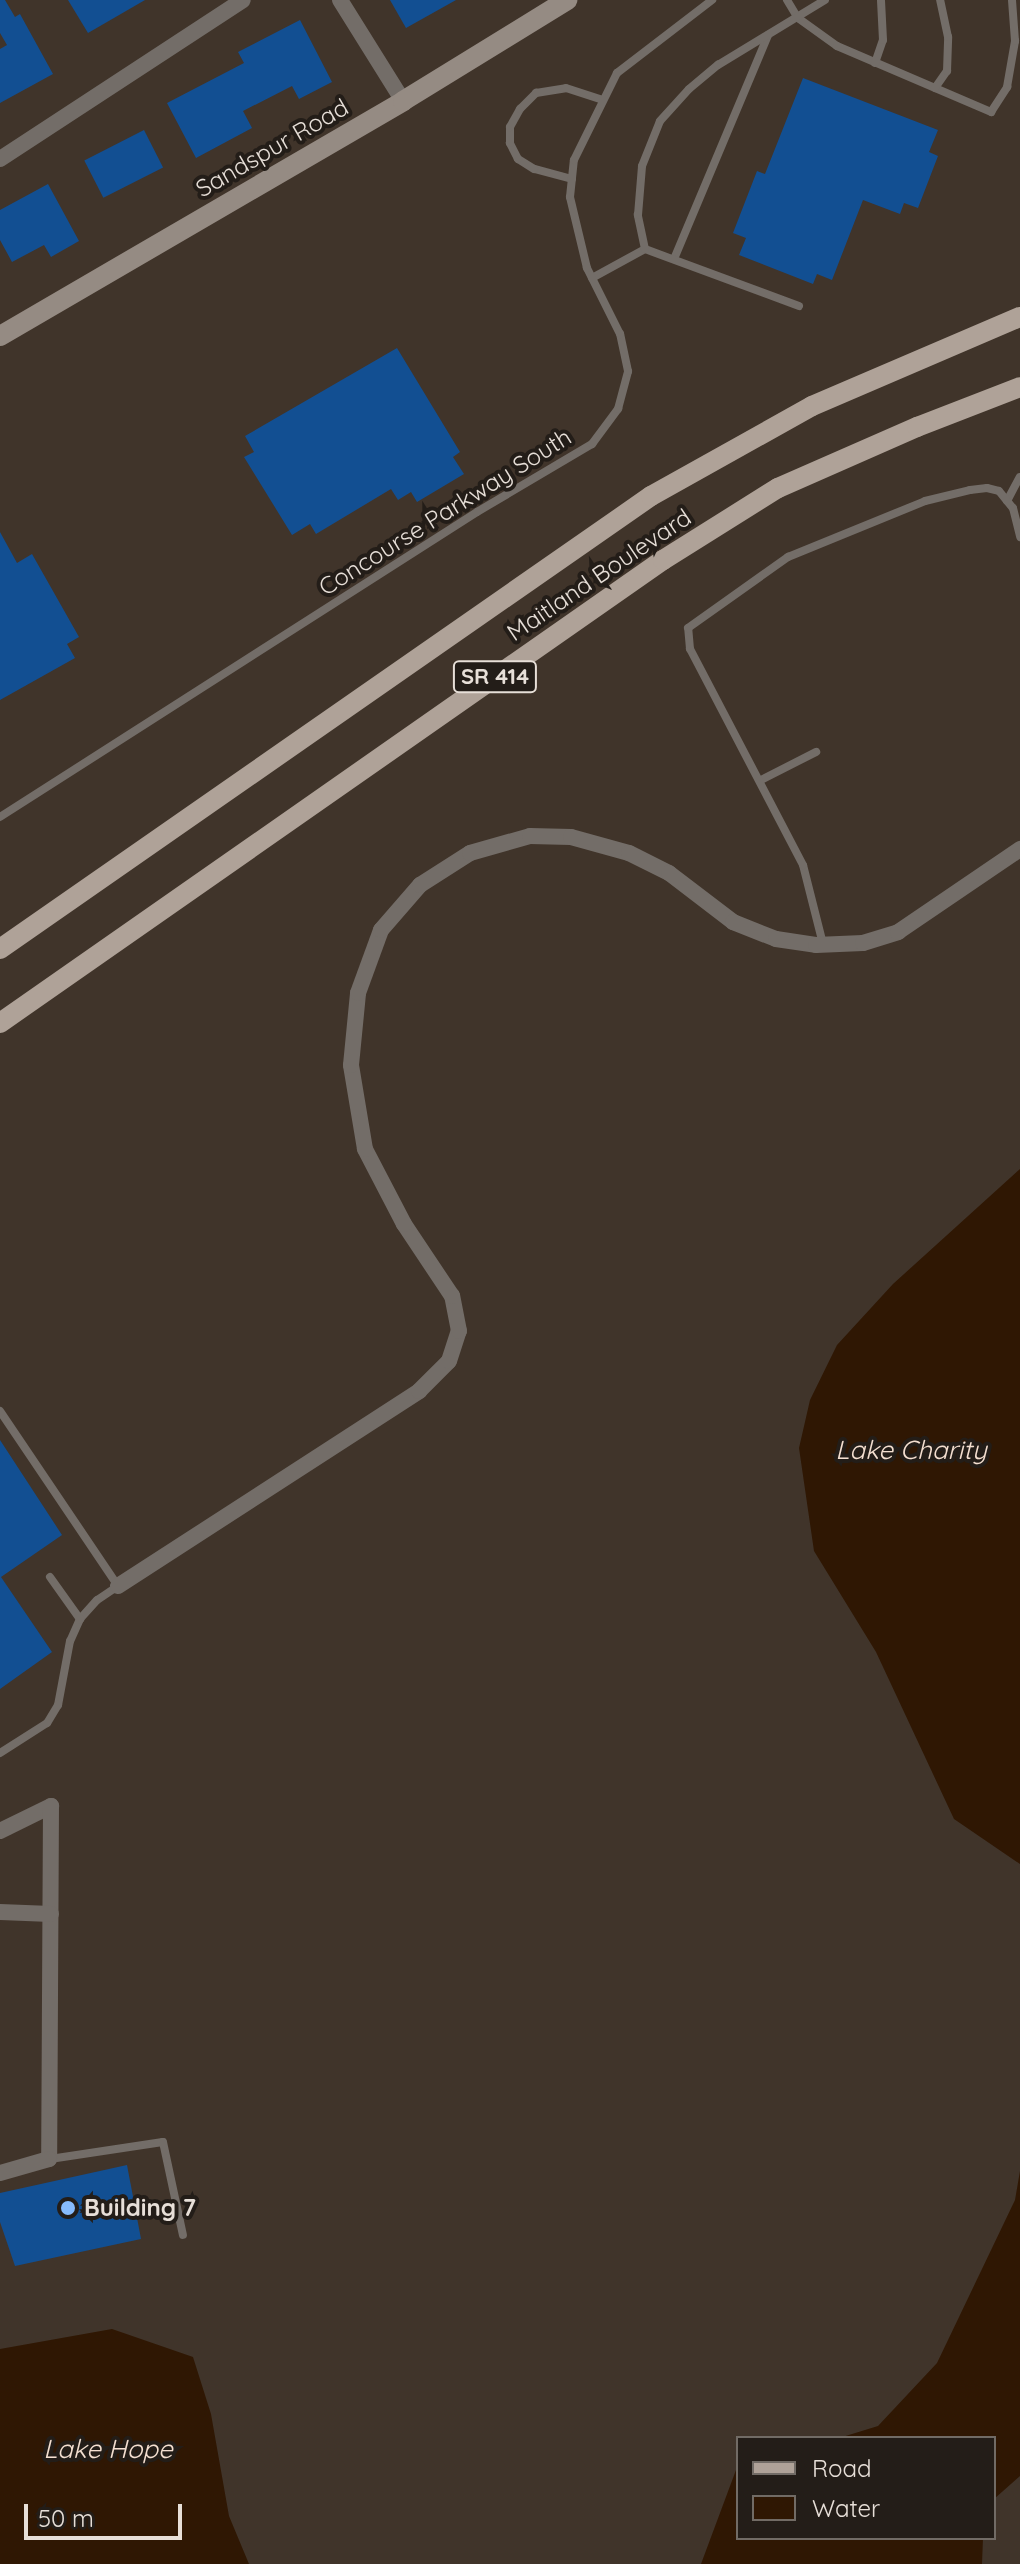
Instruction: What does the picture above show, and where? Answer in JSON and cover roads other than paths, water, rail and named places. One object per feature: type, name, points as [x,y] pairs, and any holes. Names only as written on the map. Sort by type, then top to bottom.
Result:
[{"type":"main road","name":"Maitland Boulevard","points":[[0,949],[651,496],[812,406],[1020,317]]},
{"type":"main road","name":"Maitland Boulevard","points":[[0,1023],[663,560],[778,488],[917,427],[1020,387]]},
{"type":"street","points":[[0,159],[243,0]]},
{"type":"street","points":[[340,0],[403,101]]},
{"type":"street","name":"Sandspur Road","points":[[0,336],[403,101],[567,0]]},
{"type":"street","points":[[118,1586],[419,1391],[449,1361],[459,1331],[452,1296],[404,1224],[365,1149],[351,1065],[358,993],[381,930],[420,885],[470,853],[530,836],[571,837],[629,853],[669,873],[733,922],[776,939],[823,945],[863,943],[898,932],[1020,849]]},
{"type":"street","points":[[0,1831],[51,1806],[49,2159],[0,2173]]},
{"type":"street","points":[[0,1912],[51,1914]]},
{"type":"lane","name":"Concourse Parkway South","points":[[0,817],[477,512],[592,444],[618,409],[628,371],[620,334],[592,278],[570,197],[574,160],[617,73],[712,0]]},
{"type":"lane","points":[[787,0],[798,18],[837,46],[991,112],[1007,87],[1015,41],[1012,0]]},
{"type":"lane","points":[[645,249],[638,215],[642,166],[660,121],[689,89],[718,65],[825,0]]},
{"type":"lane","points":[[875,63],[883,40],[881,0]]},
{"type":"lane","points":[[935,88],[947,71],[948,37],[940,0]]},
{"type":"lane","points":[[674,259],[768,35]]},
{"type":"lane","points":[[572,179],[534,169],[518,159],[510,143],[510,127],[520,109],[536,93],[566,88],[602,100]]},
{"type":"lane","points":[[592,278],[645,249],[799,306]]},
{"type":"lane","points":[[1007,501],[1020,477]]},
{"type":"lane","points":[[823,945],[803,865],[690,649],[687,636],[693,622],[788,557],[911,506],[987,488],[999,491],[1013,508],[1020,537]]},
{"type":"lane","points":[[761,780],[816,752]]},
{"type":"lane","points":[[0,1412],[118,1586],[97,1600],[80,1619],[70,1641],[58,1705],[47,1723],[0,1753]]},
{"type":"lane","points":[[50,1577],[80,1619]]},
{"type":"lane","points":[[49,2159],[163,2142],[183,2235]]},
{"type":"water","name":"Lake Charity","points":[[1020,1169],[1020,1864],[954,1819],[876,1652],[814,1551],[799,1448],[810,1400],[837,1345],[893,1284]]},
{"type":"water","points":[[1020,2171],[1020,2476],[996,2497],[996,2436],[846,2436],[878,2426],[937,2363],[1015,2200]]},
{"type":"water","name":"Lake Hope","points":[[112,2329],[193,2357],[211,2414],[229,2516],[249,2564],[0,2564],[0,2349]]},
{"type":"water","points":[[736,2470],[736,2540],[983,2540],[982,2564],[701,2564]]},
{"type":"place","name":"Building 7","points":[[68,2208]]}]
